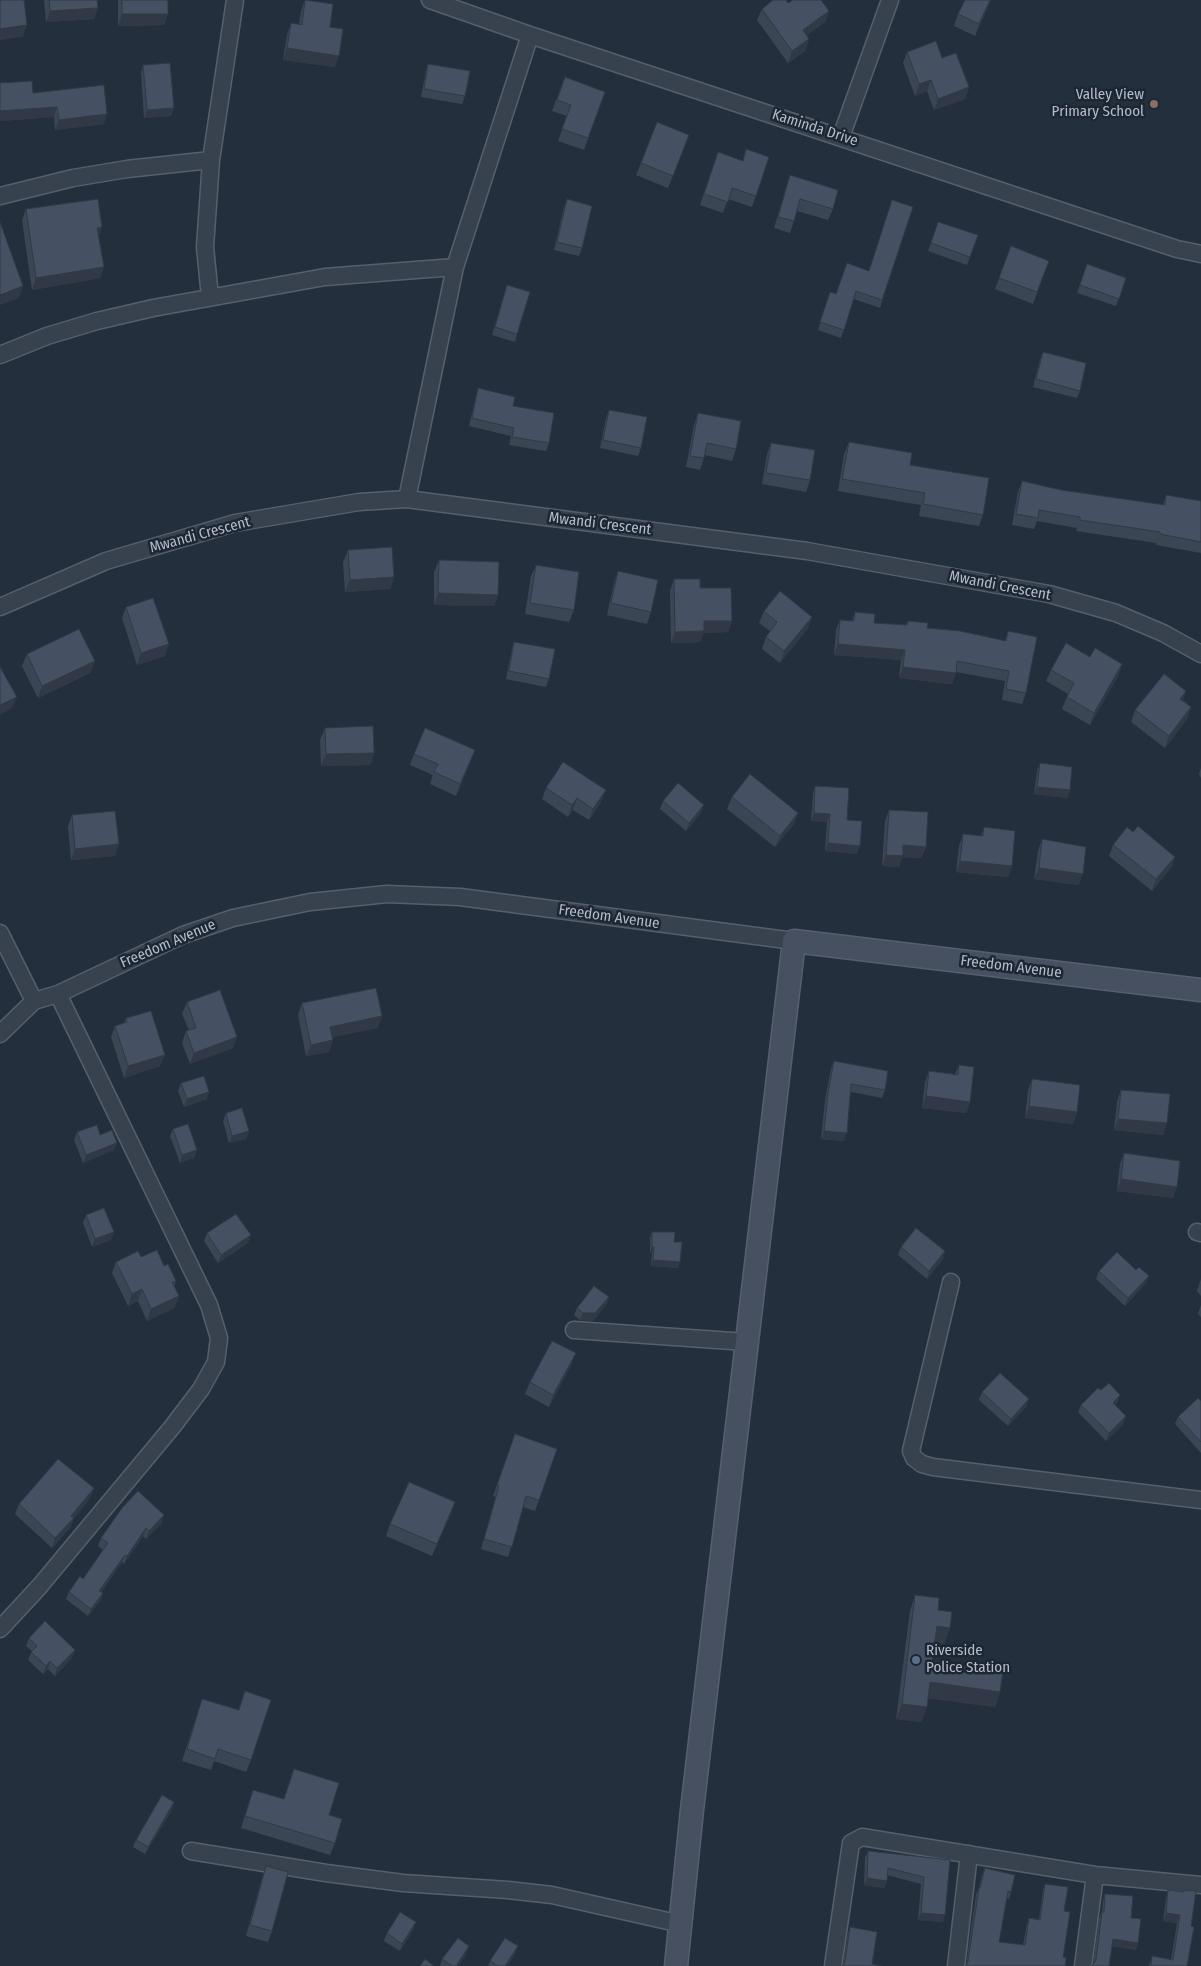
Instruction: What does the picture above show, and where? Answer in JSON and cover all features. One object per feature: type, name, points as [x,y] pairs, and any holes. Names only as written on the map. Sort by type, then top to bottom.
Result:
[{"type":"main road","name":"Freedom Avenue","points":[[794,941],[1201,990]]},
{"type":"main road","points":[[676,1966],[692,1810],[794,941]]},
{"type":"street","points":[[210,297],[206,247],[211,160],[235,0]]},
{"type":"street","name":"Kaminda Drive","points":[[430,0],[530,35],[841,136],[1177,249],[1201,254]]},
{"type":"street","points":[[841,136],[890,0]]},
{"type":"street","points":[[407,499],[455,267],[530,35]]},
{"type":"street","points":[[0,196],[73,178],[127,169],[211,160]]},
{"type":"street","points":[[0,356],[47,336],[97,321],[210,297],[325,277],[455,267]]},
{"type":"street","name":"Mwandi Crescent","points":[[0,607],[106,561],[234,523],[359,502],[407,499],[807,551],[1049,594],[1116,613],[1163,633],[1201,654]]},
{"type":"street","name":"Freedom Avenue","points":[[0,1034],[34,1002],[58,994],[183,935],[233,918],[310,902],[387,894],[460,897],[794,941]]},
{"type":"street","points":[[0,933],[34,1002]]},
{"type":"street","points":[[0,1629],[39,1587],[201,1389],[216,1362],[219,1338],[209,1305],[58,994]]},
{"type":"street","points":[[951,1282],[911,1451],[914,1458],[922,1464],[932,1467],[1201,1500]]},
{"type":"street","points":[[574,1330],[746,1342]]},
{"type":"street","points":[[833,1966],[851,1843],[855,1839],[862,1837],[1095,1875],[1201,1885]]},
{"type":"street","points":[[191,1851],[336,1875],[403,1883],[552,1895],[681,1924]]},
{"type":"street","points":[[956,1966],[969,1854]]},
{"type":"street","points":[[1083,1966],[1095,1875]]},
{"type":"building","points":[[0,0],[24,0],[27,25],[0,29]]},
{"type":"building","points":[[49,0],[97,0],[98,8],[50,11]]},
{"type":"building","points":[[122,0],[168,0],[168,14],[122,14]]},
{"type":"building","points":[[305,0],[333,4],[330,27],[343,29],[339,56],[287,48],[291,23],[302,25]]},
{"type":"building","points":[[773,0],[786,0],[788,3],[793,0],[821,0],[829,11],[803,30],[809,39],[792,51],[762,9]]},
{"type":"building","points":[[965,0],[990,0],[979,24],[958,14]]},
{"type":"building","points":[[936,41],[942,58],[956,53],[969,87],[938,99],[931,80],[919,84],[907,52]]},
{"type":"building","points":[[170,63],[174,108],[147,110],[143,65]]},
{"type":"building","points":[[428,64],[470,71],[465,96],[424,89]]},
{"type":"building","points":[[565,77],[605,92],[588,138],[562,129],[571,105],[557,100]]},
{"type":"building","points":[[32,81],[33,93],[104,85],[107,114],[59,120],[57,107],[0,111],[0,83]]},
{"type":"building","points":[[657,122],[689,135],[673,176],[641,163]]},
{"type":"building","points":[[746,149],[769,157],[756,196],[732,188],[728,202],[704,194],[718,152],[743,161]]},
{"type":"building","points":[[790,175],[838,190],[833,209],[800,199],[794,221],[778,217]]},
{"type":"building","points":[[98,199],[102,227],[97,228],[104,267],[36,278],[26,209]]},
{"type":"building","points":[[567,199],[592,206],[582,248],[557,242]]},
{"type":"building","points":[[892,200],[913,207],[882,300],[856,291],[844,330],[820,322],[830,292],[836,294],[847,263],[869,271]]},
{"type":"building","points":[[0,222],[23,286],[0,295]]},
{"type":"building","points":[[938,222],[978,235],[970,257],[931,243]]},
{"type":"building","points":[[1011,246],[1049,261],[1037,292],[999,278]]},
{"type":"building","points":[[1087,264],[1126,278],[1119,299],[1080,285]]},
{"type":"building","points":[[507,285],[530,292],[517,334],[495,327]]},
{"type":"building","points":[[1043,352],[1086,363],[1080,391],[1036,379]]},
{"type":"building","points":[[478,388],[515,397],[513,406],[554,413],[549,443],[512,437],[514,428],[472,418]]},
{"type":"building","points":[[609,410],[647,417],[641,448],[603,440]]},
{"type":"building","points":[[698,413],[741,421],[736,449],[707,443],[704,458],[690,456]]},
{"type":"building","points":[[849,442],[912,453],[910,465],[989,478],[983,515],[923,504],[925,493],[842,479]]},
{"type":"building","points":[[771,443],[815,450],[810,480],[766,473]]},
{"type":"building","points":[[1022,481],[1061,490],[1165,505],[1166,495],[1201,501],[1201,542],[1160,534],[1160,532],[1080,520],[1080,517],[1039,510],[1038,518],[1016,514]]},
{"type":"building","points":[[392,547],[394,577],[350,580],[348,550]]},
{"type":"building","points":[[439,560],[499,562],[498,595],[438,593]]},
{"type":"building","points":[[536,565],[579,572],[574,610],[530,603]]},
{"type":"building","points":[[618,571],[658,580],[651,612],[611,603]]},
{"type":"building","points":[[674,579],[700,579],[700,588],[731,588],[732,621],[704,621],[704,631],[675,632]]},
{"type":"building","points":[[780,591],[812,617],[784,651],[766,637],[777,622],[764,611]]},
{"type":"building","points":[[153,598],[169,644],[141,653],[126,607]]},
{"type":"building","points":[[855,612],[875,614],[874,623],[907,625],[908,621],[928,623],[927,628],[960,631],[1006,641],[1008,631],[1037,637],[1026,693],[1006,689],[1009,671],[957,661],[956,673],[903,667],[905,650],[838,644],[840,620],[854,621]]},
{"type":"building","points":[[79,629],[95,661],[42,686],[27,654]]},
{"type":"building","points":[[514,642],[555,649],[549,679],[509,671]]},
{"type":"building","points":[[1066,643],[1090,657],[1095,648],[1122,664],[1094,713],[1067,697],[1074,683],[1051,670]]},
{"type":"building","points":[[0,667],[17,697],[0,705]]},
{"type":"building","points":[[1164,674],[1186,691],[1180,699],[1191,707],[1169,736],[1135,710]]},
{"type":"building","points":[[373,726],[374,753],[326,754],[325,728]]},
{"type":"building","points":[[425,728],[475,750],[460,784],[434,772],[438,764],[414,754]]},
{"type":"building","points":[[563,762],[606,790],[593,809],[577,798],[572,805],[546,788]]},
{"type":"building","points":[[1040,763],[1072,767],[1070,790],[1037,787]]},
{"type":"building","points":[[750,774],[798,813],[780,836],[732,797]]},
{"type":"building","points":[[678,783],[704,805],[689,823],[663,801]]},
{"type":"building","points":[[815,786],[849,788],[847,820],[862,821],[860,846],[828,843],[830,814],[814,813]]},
{"type":"building","points":[[889,810],[928,812],[926,847],[903,845],[903,856],[886,855]]},
{"type":"building","points":[[115,811],[119,844],[75,849],[72,815]]},
{"type":"building","points":[[1138,826],[1175,857],[1156,879],[1113,845],[1127,827],[1133,832]]},
{"type":"building","points":[[984,827],[1015,831],[1012,866],[960,861],[963,834],[983,836]]},
{"type":"building","points":[[1042,839],[1086,847],[1083,874],[1039,868]]},
{"type":"building","points":[[376,988],[382,1016],[330,1027],[333,1040],[311,1045],[302,1003]]},
{"type":"building","points":[[220,990],[237,1037],[194,1053],[186,1031],[196,1028],[187,1002]]},
{"type":"building","points":[[151,1011],[165,1055],[128,1066],[115,1026],[127,1022],[126,1018]]},
{"type":"building","points":[[834,1061],[888,1071],[885,1090],[851,1084],[847,1133],[824,1131]]},
{"type":"building","points":[[959,1065],[974,1067],[970,1102],[926,1096],[929,1071],[958,1075]]},
{"type":"building","points":[[204,1076],[209,1092],[187,1099],[181,1083]]},
{"type":"building","points":[[1032,1079],[1080,1085],[1077,1112],[1029,1106]]},
{"type":"building","points":[[1121,1090],[1170,1094],[1167,1123],[1118,1119]]},
{"type":"building","points":[[242,1108],[249,1131],[232,1136],[226,1113]]},
{"type":"building","points":[[188,1124],[197,1150],[182,1155],[173,1129]]},
{"type":"building","points":[[97,1125],[100,1135],[112,1130],[117,1143],[86,1155],[77,1132]]},
{"type":"building","points":[[1124,1153],[1180,1161],[1177,1187],[1121,1179]]},
{"type":"building","points":[[104,1208],[114,1232],[95,1239],[86,1215]]},
{"type":"building","points":[[236,1214],[251,1235],[221,1255],[207,1233]]},
{"type":"building","points":[[916,1228],[945,1251],[929,1271],[901,1247]]},
{"type":"building","points":[[652,1232],[675,1232],[674,1242],[682,1242],[680,1262],[653,1260]]},
{"type":"building","points":[[157,1250],[164,1266],[168,1264],[176,1281],[172,1282],[179,1296],[151,1309],[142,1289],[132,1294],[116,1262],[138,1251],[141,1257]]},
{"type":"building","points":[[1117,1252],[1136,1270],[1139,1267],[1149,1276],[1128,1298],[1099,1271]]},
{"type":"building","points":[[594,1286],[609,1297],[595,1313],[583,1313],[577,1308]]},
{"type":"building","points":[[552,1341],[576,1353],[553,1395],[530,1382]]},
{"type":"building","points":[[1000,1373],[1029,1399],[1011,1419],[982,1392]]},
{"type":"building","points":[[1109,1383],[1120,1395],[1113,1403],[1126,1416],[1109,1433],[1081,1405],[1098,1388],[1101,1390]]},
{"type":"building","points":[[1198,1398],[1201,1401],[1201,1442],[1178,1417]]},
{"type":"building","points":[[515,1434],[557,1449],[539,1500],[526,1496],[512,1547],[484,1539],[499,1486],[497,1485]]},
{"type":"building","points":[[58,1459],[94,1488],[71,1516],[74,1518],[55,1538],[19,1504]]},
{"type":"building","points":[[409,1482],[455,1502],[437,1544],[390,1524]]},
{"type":"building","points":[[138,1491],[164,1515],[149,1531],[146,1528],[127,1556],[125,1555],[99,1591],[103,1593],[91,1609],[69,1592],[80,1576],[83,1579],[108,1543],[101,1538],[122,1508]]},
{"type":"building","points":[[915,1595],[939,1598],[938,1610],[952,1612],[950,1628],[937,1626],[932,1661],[1003,1670],[1000,1692],[930,1682],[927,1707],[902,1704]]},
{"type":"building","points":[[45,1621],[75,1650],[57,1668],[50,1661],[46,1666],[31,1652],[37,1646],[29,1638]]},
{"type":"building","points":[[245,1691],[271,1700],[251,1760],[218,1749],[215,1759],[187,1749],[202,1699],[239,1710]]},
{"type":"building","points":[[294,1769],[339,1783],[329,1815],[342,1819],[335,1843],[245,1816],[253,1790],[284,1799]]},
{"type":"building","points":[[162,1795],[174,1802],[148,1847],[136,1840]]},
{"type":"building","points":[[868,1851],[950,1860],[945,1915],[921,1913],[924,1877],[888,1868],[887,1881],[867,1878]]},
{"type":"building","points":[[266,1866],[288,1872],[272,1931],[250,1925]]},
{"type":"building","points":[[985,1868],[1015,1875],[1011,1892],[1008,1891],[999,1942],[1025,1945],[1029,1918],[1040,1920],[1045,1884],[1068,1887],[1064,1911],[1070,1912],[1063,1957],[1066,1958],[1065,1966],[966,1966],[979,1888]]},
{"type":"building","points":[[1168,1890],[1196,1891],[1191,1926],[1194,1927],[1187,1966],[1151,1966],[1152,1956],[1173,1960],[1180,1915],[1166,1913]]},
{"type":"building","points":[[1105,1894],[1133,1896],[1131,1918],[1141,1919],[1138,1943],[1113,1939],[1109,1966],[1092,1966],[1096,1960]]},
{"type":"building","points":[[400,1912],[416,1922],[402,1944],[387,1933]]},
{"type":"building","points":[[850,1927],[877,1932],[872,1964],[881,1966],[842,1966],[845,1962]]},
{"type":"building","points":[[458,1938],[469,1946],[456,1966],[452,1966],[442,1959]]},
{"type":"building","points":[[505,1938],[518,1946],[505,1966],[498,1966],[490,1961]]},
{"type":"building","points":[[425,1959],[434,1966],[420,1966]]},
{"type":"place","name":"Valley View Primary School","points":[[1154,104]]},
{"type":"place","name":"Riverside Police Station","points":[[916,1660]]}]
